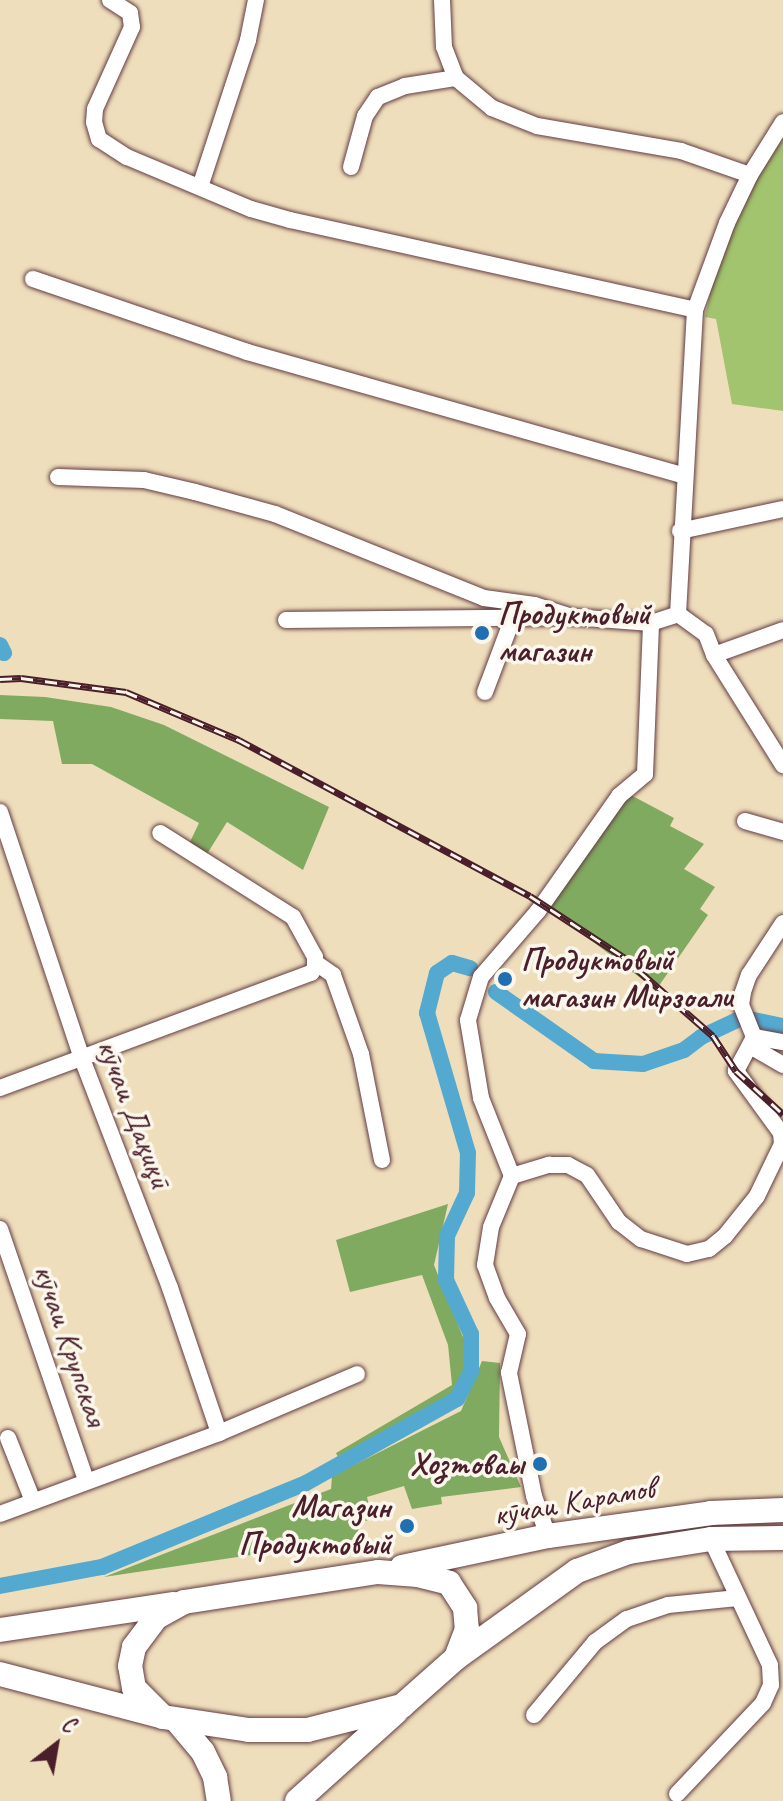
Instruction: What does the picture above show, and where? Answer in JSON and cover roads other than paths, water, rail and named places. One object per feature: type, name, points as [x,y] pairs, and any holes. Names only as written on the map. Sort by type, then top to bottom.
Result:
[{"type":"main road","name":"кӯчаи Карамов","points":[[0,1630],[378,1572],[548,1536],[711,1513],[783,1510]]},
{"type":"main road","name":"кӯчаи Карамов","points":[[0,1674],[170,1719],[249,1730],[307,1730],[402,1706],[456,1658],[577,1571],[629,1552],[711,1539],[783,1538]]},
{"type":"main road","name":"кӯчаи Карамов","points":[[378,1572],[418,1575],[449,1583],[465,1608],[467,1629],[456,1658]]},
{"type":"main road","name":"кӯчаи Карамов","points":[[170,1719],[134,1688],[130,1666],[134,1647],[142,1633],[157,1617],[184,1602]]},
{"type":"main road","points":[[297,1801],[402,1706]]},
{"type":"main road","points":[[170,1719],[203,1752],[215,1777],[219,1801]]},
{"type":"street","points":[[110,0],[130,13],[132,21],[95,109],[96,132],[99,139],[127,157],[251,209],[290,220],[695,310]]},
{"type":"street","points":[[200,187],[240,67],[256,0]]},
{"type":"street","points":[[442,0],[444,47],[456,78],[492,108],[537,126],[681,151],[750,175]]},
{"type":"street","points":[[351,167],[365,116],[378,97],[405,86],[456,78]]},
{"type":"street","points":[[678,614],[683,475],[695,310],[727,223],[750,175],[783,122]]},
{"type":"street","points":[[33,279],[247,352],[683,475]]},
{"type":"street","points":[[58,477],[144,480],[195,492],[275,514],[484,598],[535,605],[573,617]]},
{"type":"street","points":[[680,531],[783,509]]},
{"type":"street","points":[[286,620],[573,617],[651,623],[678,614]]},
{"type":"street","points":[[678,614],[706,634],[714,655],[783,765]]},
{"type":"street","points":[[485,692],[512,620]]},
{"type":"street","points":[[548,1536],[534,1496],[509,1373],[518,1334],[497,1298],[485,1265],[491,1227],[512,1176],[481,1098],[468,1020],[481,977],[538,911],[619,796],[645,774],[651,623]]},
{"type":"street","points":[[714,655],[783,630]]},
{"type":"street","name":"кӯчаи Дақиқӣ","points":[[0,812],[81,1056],[170,1288],[219,1433]]},
{"type":"street","points":[[745,821],[783,832]]},
{"type":"street","points":[[160,833],[293,917],[316,963],[333,975],[361,1054],[382,1160]]},
{"type":"street","points":[[783,923],[749,975],[741,1005],[753,1042],[783,1065]]},
{"type":"street","points":[[0,1088],[311,973],[316,963]]},
{"type":"street","points":[[512,1176],[549,1165],[568,1165],[587,1175],[619,1222],[641,1239],[687,1254],[709,1249],[725,1236],[757,1196],[782,1144],[781,1133],[736,1071],[753,1042]]},
{"type":"street","points":[[753,1042],[783,1042]]},
{"type":"street","name":"кӯчаи Крупская","points":[[0,1229],[86,1480]]},
{"type":"street","points":[[0,1514],[219,1433],[357,1374]]},
{"type":"street","points":[[8,1438],[33,1501]]},
{"type":"street","points":[[677,1794],[763,1703],[777,1680],[711,1539]]},
{"type":"street","points":[[534,1715],[595,1642],[627,1619],[668,1605],[738,1598]]},
{"type":"waterway","points":[[0,645],[4,653]]},
{"type":"waterway","points":[[0,1586],[102,1567],[306,1483],[457,1399],[471,1371],[471,1334],[446,1280],[447,1236],[467,1193],[468,1153],[427,1013],[437,973],[452,963],[470,968]]},
{"type":"waterway","points":[[496,992],[594,1061],[643,1064],[684,1050],[701,1037],[737,1020]]},
{"type":"waterway","points":[[749,1019],[783,1026]]},
{"type":"railway","points":[[0,679],[21,678],[126,692],[239,740],[530,896],[622,956],[713,1036],[736,1071],[783,1114]]},
{"type":"place","name":"Продуктовый магазин","points":[[482,633]]},
{"type":"place","name":"Продуктовый магазин Мирзоали","points":[[505,979]]},
{"type":"place","name":"Хозтоваы","points":[[540,1464]]},
{"type":"place","name":"Магазин Продуктовый","points":[[407,1526]]}]
